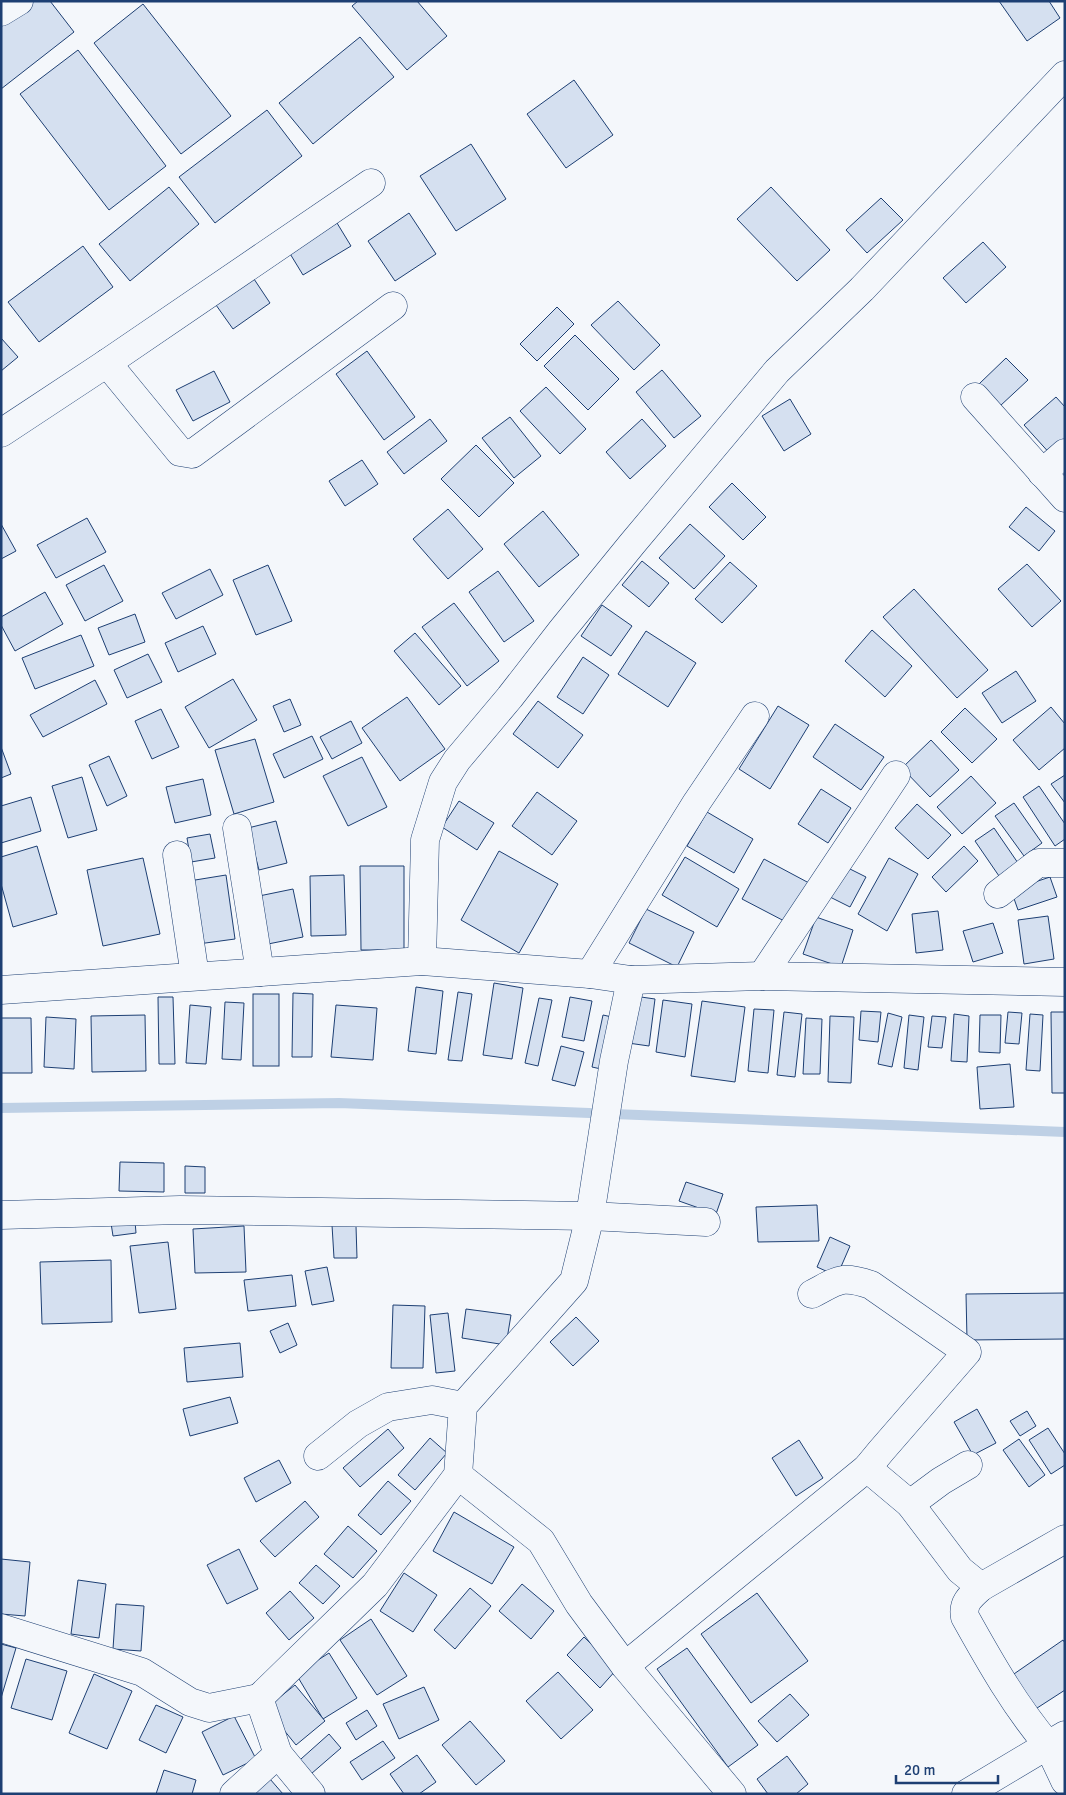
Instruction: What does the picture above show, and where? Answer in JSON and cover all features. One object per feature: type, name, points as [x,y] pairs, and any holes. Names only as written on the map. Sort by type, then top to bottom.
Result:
[{"type":"street","points":[[1,12],[19,1]]},
{"type":"street","points":[[422,961],[425,840],[442,782],[457,760],[777,371],[862,289],[1065,75]]},
{"type":"street","points":[[1,432],[107,363],[371,183]]},
{"type":"street","points":[[107,363],[180,452],[192,454],[394,306]]},
{"type":"street","points":[[975,397],[1065,498]]},
{"type":"street","points":[[1042,473],[1065,453]]},
{"type":"street","points":[[590,974],[697,802],[755,716]]},
{"type":"street","points":[[762,976],[896,775]]},
{"type":"street","points":[[237,828],[260,972]]},
{"type":"street","points":[[177,855],[196,976]]},
{"type":"street","points":[[998,894],[1038,864],[1065,862]]},
{"type":"street","points":[[1,990],[422,961],[590,974],[631,980],[762,976],[1065,982]]},
{"type":"street","points":[[1,1628],[142,1672],[190,1702],[209,1708],[259,1698],[375,1585],[458,1474],[463,1406],[574,1281],[592,1207],[614,1061],[631,980]]},
{"type":"street","points":[[1,1215],[180,1210],[592,1207],[706,1222]]},
{"type":"street","points":[[625,1666],[867,1468],[967,1352],[871,1285],[855,1280],[839,1280],[812,1294]]},
{"type":"street","points":[[318,1456],[358,1424],[388,1408],[432,1400],[463,1406]]},
{"type":"street","points":[[910,1504],[941,1481],[968,1466]]},
{"type":"street","points":[[867,1468],[910,1504],[960,1570],[981,1587]]},
{"type":"street","points":[[458,1474],[541,1541],[579,1604],[625,1666],[732,1794]]},
{"type":"street","points":[[1065,1539],[981,1587],[965,1604],[964,1610],[965,1617],[999,1678],[1027,1720],[1056,1740],[1065,1781]]},
{"type":"street","points":[[259,1698],[278,1754],[312,1794]]},
{"type":"street","points":[[966,1794],[1056,1740]]},
{"type":"street","points":[[234,1794],[278,1754]]},
{"type":"building","points":[[34,1],[50,1],[74,32],[1,89],[1,26]]},
{"type":"building","points":[[358,1],[417,1],[447,36],[407,70],[352,6]]},
{"type":"building","points":[[999,1],[1049,1],[1060,18],[1027,41]]},
{"type":"building","points":[[143,4],[231,116],[181,154],[94,43]]},
{"type":"building","points":[[360,37],[394,77],[313,144],[279,103]]},
{"type":"building","points":[[78,50],[166,166],[109,210],[20,94]]},
{"type":"building","points":[[574,80],[613,135],[566,168],[527,114]]},
{"type":"building","points":[[267,110],[302,156],[215,223],[179,177]]},
{"type":"building","points":[[471,144],[506,199],[456,231],[420,176]]},
{"type":"building","points":[[169,187],[199,224],[130,281],[99,244]]},
{"type":"building","points":[[771,187],[830,250],[797,281],[737,219]]},
{"type":"building","points":[[881,198],[903,220],[867,253],[846,230]]},
{"type":"building","points":[[409,213],[436,254],[395,281],[368,241]]},
{"type":"building","points":[[337,223],[351,246],[303,275],[289,252]]},
{"type":"building","points":[[983,242],[1006,267],[966,303],[943,278]]},
{"type":"building","points":[[83,246],[113,287],[39,342],[8,302]]},
{"type":"building","points":[[254,279],[270,303],[233,329],[216,305]]},
{"type":"building","points":[[618,301],[660,345],[634,370],[591,325]]},
{"type":"building","points":[[557,307],[574,324],[537,361],[520,344]]},
{"type":"building","points":[[575,335],[619,379],[588,410],[544,366]]},
{"type":"building","points":[[1,338],[18,357],[1,371]]},
{"type":"building","points":[[367,351],[415,417],[384,440],[336,374]]},
{"type":"building","points":[[1006,358],[1028,380],[1000,406],[979,384]]},
{"type":"building","points":[[662,370],[701,416],[674,438],[636,392]]},
{"type":"building","points":[[214,371],[230,402],[193,421],[176,390]]},
{"type":"building","points":[[546,387],[586,429],[560,454],[520,411]]},
{"type":"building","points":[[1056,397],[1065,407],[1065,447],[1053,457],[1024,425]]},
{"type":"building","points":[[790,399],[811,434],[784,451],[762,416]]},
{"type":"building","points":[[510,417],[541,456],[514,478],[482,438]]},
{"type":"building","points":[[430,419],[447,441],[404,474],[387,452]]},
{"type":"building","points":[[642,419],[666,446],[630,479],[606,452]]},
{"type":"building","points":[[476,445],[514,483],[479,517],[441,479]]},
{"type":"building","points":[[362,460],[378,484],[345,506],[329,481]]},
{"type":"building","points":[[732,483],[766,517],[743,540],[709,507]]},
{"type":"building","points":[[1026,507],[1055,531],[1039,551],[1009,527]]},
{"type":"building","points":[[448,509],[483,549],[448,579],[413,539]]},
{"type":"building","points":[[543,511],[579,555],[539,587],[504,544]]},
{"type":"building","points":[[87,518],[106,552],[56,578],[37,545]]},
{"type":"building","points":[[1,524],[16,551],[1,559]]},
{"type":"building","points":[[690,524],[725,556],[694,589],[659,558]]},
{"type":"building","points":[[642,561],[669,583],[649,607],[622,585]]},
{"type":"building","points":[[730,562],[757,586],[722,623],[695,599]]},
{"type":"building","points":[[1027,564],[1061,601],[1032,627],[998,589]]},
{"type":"building","points":[[104,565],[123,601],[85,621],[66,585]]},
{"type":"building","points":[[268,565],[292,621],[256,635],[233,580]]},
{"type":"building","points":[[210,569],[223,595],[176,619],[162,593]]},
{"type":"building","points":[[498,571],[534,621],[504,642],[469,592]]},
{"type":"building","points":[[914,589],[988,670],[957,698],[883,617]]},
{"type":"building","points":[[45,592],[63,624],[15,651],[1,625],[1,617]]},
{"type":"building","points":[[454,603],[499,661],[467,686],[422,627]]},
{"type":"building","points":[[602,605],[632,626],[611,656],[581,636]]},
{"type":"building","points":[[135,614],[145,642],[109,655],[98,628]]},
{"type":"building","points":[[203,626],[216,654],[178,672],[165,643]]},
{"type":"building","points":[[872,630],[912,666],[885,697],[845,661]]},
{"type":"building","points":[[646,631],[696,663],[668,707],[618,674]]},
{"type":"building","points":[[415,633],[461,686],[439,705],[394,651]]},
{"type":"building","points":[[81,635],[94,666],[35,689],[22,658]]},
{"type":"building","points":[[148,654],[162,682],[127,698],[114,670]]},
{"type":"building","points":[[583,657],[609,675],[583,714],[557,697]]},
{"type":"building","points":[[1016,671],[1036,701],[1002,723],[982,693]]},
{"type":"building","points":[[233,679],[257,720],[209,748],[185,707]]},
{"type":"building","points":[[95,680],[107,704],[43,737],[30,715]]},
{"type":"building","points":[[407,697],[445,749],[400,781],[362,728]]},
{"type":"building","points":[[290,699],[301,725],[284,732],[273,706]]},
{"type":"building","points":[[538,701],[583,735],[558,768],[513,734]]},
{"type":"building","points":[[778,706],[809,725],[770,789],[739,769]]},
{"type":"building","points":[[1051,707],[1065,724],[1065,748],[1039,770],[1013,740]]},
{"type":"building","points":[[965,708],[997,739],[972,763],[941,732]]},
{"type":"building","points":[[161,709],[179,747],[152,759],[135,721]]},
{"type":"building","points":[[351,721],[362,743],[332,759],[320,737]]},
{"type":"building","points":[[835,724],[884,757],[861,790],[813,757]]},
{"type":"building","points":[[312,736],[323,759],[284,778],[273,754]]},
{"type":"building","points":[[255,739],[274,802],[234,814],[215,750]]},
{"type":"building","points":[[931,740],[959,770],[930,797],[902,768]]},
{"type":"building","points":[[1,747],[11,774],[1,778]]},
{"type":"building","points":[[109,756],[127,796],[107,806],[89,765]]},
{"type":"building","points":[[362,757],[387,807],[348,826],[323,776]]},
{"type":"building","points":[[1065,775],[1065,803],[1051,784]]},
{"type":"building","points":[[971,776],[996,803],[962,834],[937,807]]},
{"type":"building","points":[[82,777],[97,830],[68,838],[52,786]]},
{"type":"building","points":[[203,779],[211,815],[175,823],[166,787]]},
{"type":"building","points":[[1039,786],[1065,824],[1065,839],[1055,846],[1023,797]]},
{"type":"building","points":[[821,789],[851,808],[828,843],[798,824]]},
{"type":"building","points":[[537,792],[577,821],[552,855],[512,826]]},
{"type":"building","points":[[31,797],[41,831],[1,843],[1,806]]},
{"type":"building","points":[[459,801],[494,823],[477,850],[442,827]]},
{"type":"building","points":[[1014,803],[1042,843],[1024,856],[995,816]]},
{"type":"building","points":[[917,804],[951,835],[928,859],[895,828]]},
{"type":"building","points":[[707,812],[753,839],[734,873],[687,846]]},
{"type":"building","points":[[276,821],[287,863],[259,870],[248,828]]},
{"type":"building","points":[[994,828],[1018,863],[999,876],[975,841]]},
{"type":"building","points":[[210,834],[215,858],[191,862],[187,838]]},
{"type":"building","points":[[37,846],[57,914],[13,927],[1,884],[1,857]]},
{"type":"building","points":[[964,846],[978,861],[946,892],[932,877]]},
{"type":"building","points":[[499,851],[558,884],[519,953],[461,920]]},
{"type":"building","points":[[685,857],[739,889],[717,927],[662,895]]},
{"type":"building","points":[[143,858],[160,934],[103,946],[87,870]]},
{"type":"building","points":[[889,858],[918,874],[887,931],[858,914]]},
{"type":"building","points":[[764,859],[809,883],[788,923],[742,899]]},
{"type":"building","points":[[360,866],[404,866],[404,950],[361,950]]},
{"type":"building","points":[[846,867],[866,877],[850,907],[830,897]]},
{"type":"building","points":[[226,875],[235,939],[198,944],[189,881]]},
{"type":"building","points":[[344,875],[346,935],[311,936],[310,876]]},
{"type":"building","points":[[1050,877],[1057,897],[1018,910],[1011,890]]},
{"type":"building","points":[[293,889],[303,937],[268,944],[259,896]]},
{"type":"building","points":[[646,909],[694,932],[677,967],[629,943]]},
{"type":"building","points":[[938,911],[943,950],[916,953],[912,914]]},
{"type":"building","points":[[1048,916],[1054,959],[1024,964],[1018,920]]},
{"type":"building","points":[[816,917],[853,930],[841,967],[803,954]]},
{"type":"building","points":[[993,923],[1003,953],[973,962],[963,931]]},
{"type":"building","points":[[494,983],[523,988],[512,1059],[483,1055]]},
{"type":"building","points":[[416,987],[443,991],[436,1054],[408,1051]]},
{"type":"building","points":[[458,992],[472,994],[462,1061],[448,1060]]},
{"type":"building","points":[[293,993],[313,994],[312,1057],[292,1057]]},
{"type":"building","points":[[253,994],[279,994],[279,1066],[253,1066]]},
{"type":"building","points":[[634,996],[655,999],[649,1046],[628,1043]]},
{"type":"building","points":[[158,997],[173,997],[175,1064],[159,1064]]},
{"type":"building","points":[[570,997],[592,1001],[584,1041],[562,1037]]},
{"type":"building","points":[[539,998],[552,1000],[538,1066],[525,1063]]},
{"type":"building","points":[[663,1000],[692,1004],[685,1057],[656,1052]]},
{"type":"building","points":[[702,1001],[745,1007],[735,1082],[691,1076]]},
{"type":"building","points":[[225,1002],[244,1003],[241,1060],[222,1059]]},
{"type":"building","points":[[190,1005],[211,1007],[206,1064],[186,1063]]},
{"type":"building","points":[[336,1005],[377,1008],[373,1060],[331,1057]]},
{"type":"building","points":[[754,1009],[774,1010],[768,1073],[748,1071]]},
{"type":"building","points":[[861,1011],[881,1012],[878,1042],[859,1040]]},
{"type":"building","points":[[784,1012],[802,1014],[795,1077],[777,1075]]},
{"type":"building","points":[[1008,1012],[1022,1013],[1019,1044],[1005,1043]]},
{"type":"building","points":[[1051,1012],[1065,1012],[1065,1093],[1052,1093]]},
{"type":"building","points":[[888,1013],[902,1017],[892,1067],[878,1064]]},
{"type":"building","points":[[954,1014],[969,1016],[967,1062],[951,1061]]},
{"type":"building","points":[[1030,1014],[1043,1015],[1040,1071],[1026,1070]]},
{"type":"building","points":[[145,1015],[146,1071],[92,1072],[91,1016]]},
{"type":"building","points":[[603,1015],[612,1017],[601,1069],[592,1067]]},
{"type":"building","points":[[909,1015],[924,1017],[918,1070],[904,1068]]},
{"type":"building","points":[[980,1015],[1001,1015],[1000,1053],[979,1052]]},
{"type":"building","points":[[830,1016],[854,1017],[851,1083],[828,1082]]},
{"type":"building","points":[[932,1016],[946,1017],[942,1048],[928,1047]]},
{"type":"building","points":[[46,1017],[76,1019],[74,1069],[44,1067]]},
{"type":"building","points":[[1,1018],[31,1018],[32,1073],[1,1073]]},
{"type":"building","points":[[806,1018],[822,1019],[820,1074],[803,1074]]},
{"type":"building","points":[[561,1046],[584,1052],[575,1086],[552,1080]]},
{"type":"building","points":[[1010,1064],[1014,1107],[980,1109],[977,1067]]},
{"type":"building","points":[[120,1162],[164,1163],[164,1192],[119,1191]]},
{"type":"building","points":[[185,1166],[205,1167],[205,1193],[185,1193]]},
{"type":"building","points":[[686,1182],[723,1194],[716,1214],[679,1201]]},
{"type":"building","points":[[817,1205],[819,1241],[758,1242],[756,1207]]},
{"type":"building","points":[[135,1221],[136,1233],[113,1236],[111,1223]]},
{"type":"building","points":[[332,1225],[356,1226],[357,1258],[334,1258]]},
{"type":"building","points":[[244,1226],[246,1272],[195,1273],[193,1229]]},
{"type":"building","points":[[830,1237],[850,1246],[837,1276],[817,1267]]},
{"type":"building","points":[[168,1242],[176,1309],[139,1313],[130,1246]]},
{"type":"building","points":[[111,1260],[112,1322],[42,1324],[40,1262]]},
{"type":"building","points":[[327,1267],[334,1301],[312,1305],[305,1271]]},
{"type":"building","points":[[292,1275],[296,1306],[248,1311],[244,1280]]},
{"type":"building","points":[[1065,1293],[1065,1339],[967,1340],[966,1294]]},
{"type":"building","points":[[393,1305],[425,1306],[423,1368],[391,1368]]},
{"type":"building","points":[[466,1309],[511,1315],[506,1345],[462,1338]]},
{"type":"building","points":[[448,1313],[455,1371],[436,1373],[430,1315]]},
{"type":"building","points":[[576,1317],[599,1341],[573,1366],[550,1342]]},
{"type":"building","points":[[288,1323],[297,1345],[280,1353],[270,1331]]},
{"type":"building","points":[[240,1343],[243,1377],[187,1382],[184,1348]]},
{"type":"building","points":[[230,1397],[238,1423],[190,1436],[183,1409]]},
{"type":"building","points":[[977,1409],[996,1443],[973,1455],[954,1422]]},
{"type":"building","points":[[1027,1411],[1036,1426],[1020,1436],[1010,1421]]},
{"type":"building","points":[[1048,1428],[1065,1454],[1065,1465],[1051,1474],[1029,1440]]},
{"type":"building","points":[[388,1429],[404,1448],[360,1487],[343,1468]]},
{"type":"building","points":[[430,1438],[447,1453],[415,1490],[398,1475]]},
{"type":"building","points":[[1019,1439],[1045,1475],[1029,1487],[1003,1450]]},
{"type":"building","points":[[799,1440],[823,1478],[796,1496],[772,1458]]},
{"type":"building","points":[[279,1460],[291,1483],[256,1502],[244,1478]]},
{"type":"building","points":[[388,1481],[411,1501],[381,1535],[358,1515]]},
{"type":"building","points":[[305,1501],[319,1517],[275,1557],[260,1541]]},
{"type":"building","points":[[454,1512],[514,1547],[492,1584],[433,1551]]},
{"type":"building","points":[[348,1526],[377,1551],[353,1578],[324,1554]]},
{"type":"building","points":[[239,1549],[258,1589],[227,1604],[207,1565]]},
{"type":"building","points":[[1,1559],[30,1562],[25,1616],[1,1614]]},
{"type":"building","points":[[316,1565],[340,1586],[323,1604],[299,1583]]},
{"type":"building","points":[[404,1573],[437,1595],[413,1632],[380,1611]]},
{"type":"building","points":[[78,1580],[106,1584],[99,1638],[71,1634]]},
{"type":"building","points":[[522,1584],[554,1611],[531,1639],[499,1611]]},
{"type":"building","points":[[470,1588],[491,1606],[455,1649],[434,1630]]},
{"type":"building","points":[[290,1591],[314,1618],[289,1640],[266,1613]]},
{"type":"building","points":[[757,1593],[808,1661],[751,1703],[701,1634]]},
{"type":"building","points":[[116,1604],[144,1606],[141,1651],[113,1649]]},
{"type":"building","points":[[371,1619],[407,1676],[377,1695],[340,1640]]},
{"type":"building","points":[[584,1637],[617,1669],[600,1688],[567,1655]]},
{"type":"building","points":[[1063,1640],[1065,1643],[1065,1690],[1034,1710],[1011,1676]]},
{"type":"building","points":[[1,1644],[16,1648],[1,1698]]},
{"type":"building","points":[[687,1648],[758,1745],[728,1767],[657,1669]]},
{"type":"building","points":[[329,1653],[357,1698],[323,1719],[296,1674]]},
{"type":"building","points":[[26,1659],[67,1671],[52,1720],[11,1708]]},
{"type":"building","points":[[558,1672],[593,1710],[561,1739],[526,1701]]},
{"type":"building","points":[[94,1674],[132,1691],[107,1749],[69,1733]]},
{"type":"building","points":[[295,1685],[325,1721],[296,1745],[266,1708]]},
{"type":"building","points":[[424,1687],[439,1720],[399,1739],[383,1704]]},
{"type":"building","points":[[790,1694],[809,1715],[777,1742],[758,1721]]},
{"type":"building","points":[[156,1705],[183,1717],[166,1753],[139,1740]]},
{"type":"building","points":[[367,1710],[377,1726],[356,1740],[346,1723]]},
{"type":"building","points":[[234,1716],[256,1759],[223,1775],[202,1732]]},
{"type":"building","points":[[470,1721],[505,1761],[476,1785],[442,1745]]},
{"type":"building","points":[[329,1734],[341,1748],[304,1780],[292,1767]]},
{"type":"building","points":[[383,1741],[395,1758],[362,1780],[350,1762]]},
{"type":"building","points":[[417,1755],[436,1782],[419,1794],[404,1794],[390,1774]]},
{"type":"building","points":[[787,1756],[808,1784],[796,1794],[768,1794],[757,1779]]},
{"type":"building","points":[[164,1770],[196,1780],[192,1794],[156,1794]]},
{"type":"building","points":[[270,1779],[283,1794],[253,1794]]},
{"type":"waterway","points":[[1,1108],[339,1103],[1065,1132]]}]
